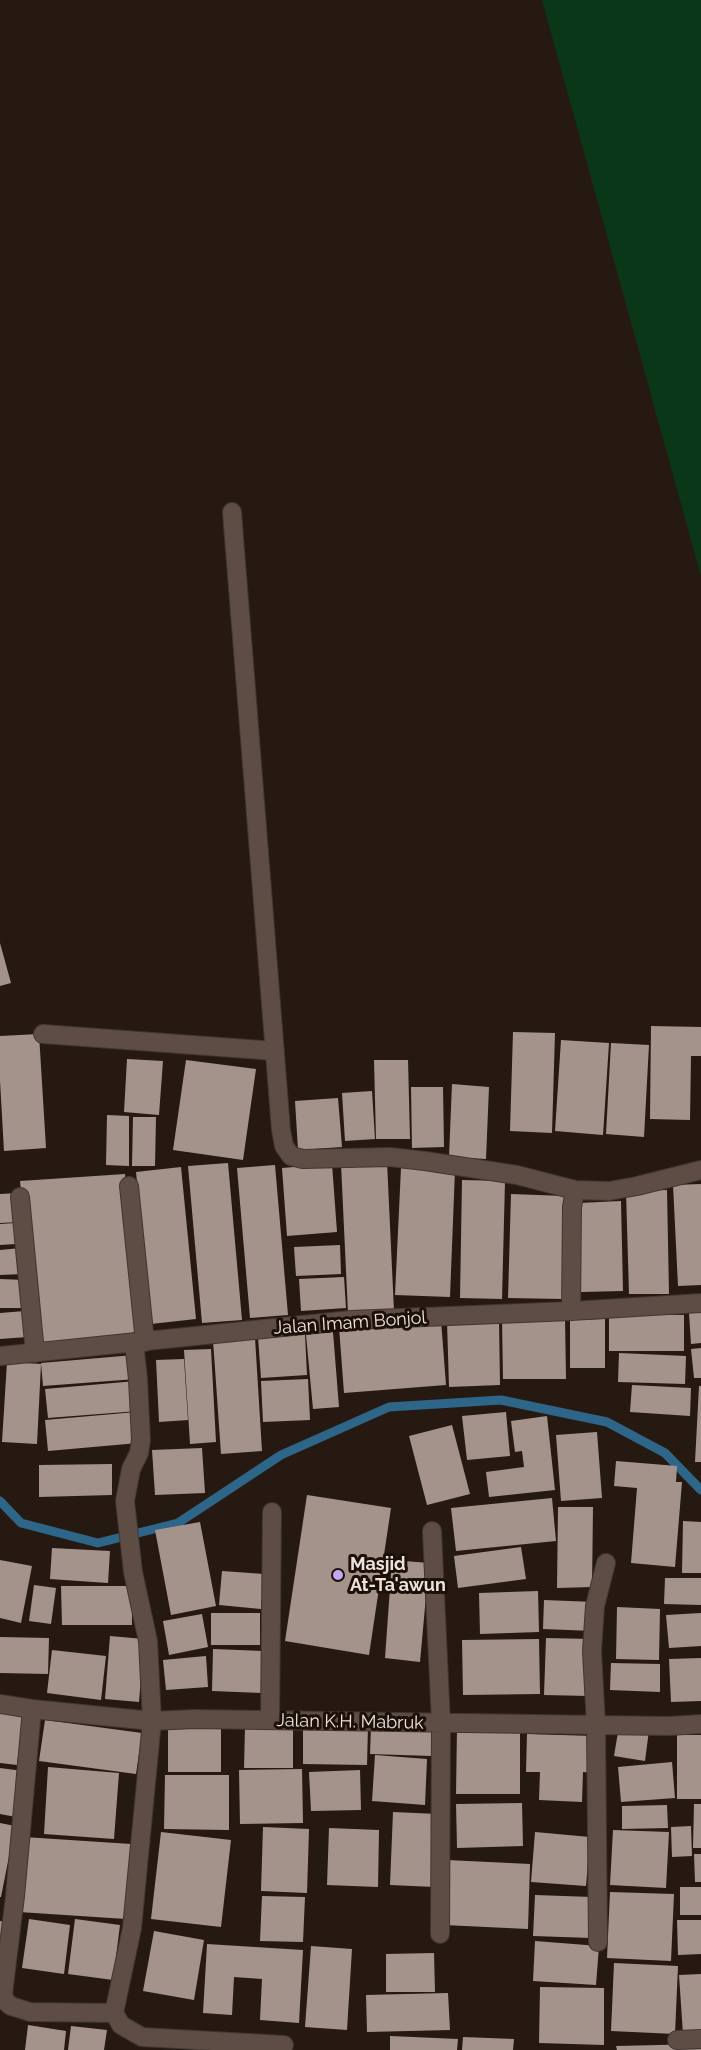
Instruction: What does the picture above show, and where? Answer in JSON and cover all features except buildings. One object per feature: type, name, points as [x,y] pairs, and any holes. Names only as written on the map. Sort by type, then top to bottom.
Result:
[{"type":"street","points":[[232,512],[281,1130],[285,1146],[291,1156],[303,1159],[390,1157],[425,1161],[518,1175],[575,1190],[618,1189],[701,1170]]},
{"type":"street","points":[[43,1034],[275,1051]]},
{"type":"street","points":[[129,1186],[140,1342],[138,1379],[141,1440],[139,1453],[131,1469],[125,1501],[133,1572],[148,1641],[152,1721],[132,1928],[114,2013],[121,2025],[142,2037],[284,2045]]},
{"type":"street","points":[[571,1311],[572,1207],[575,1190]]},
{"type":"street","points":[[20,1197],[35,1353]]},
{"type":"street","name":"Jalan Imam Bonjol","points":[[0,1356],[351,1320],[701,1303]]},
{"type":"street","points":[[270,1720],[272,1512]]},
{"type":"street","points":[[432,1531],[441,1723],[440,1934]]},
{"type":"street","points":[[598,1942],[596,1725],[591,1651],[595,1606],[606,1563]]},
{"type":"street","name":"Jalan K.H. Mabruk","points":[[0,1704],[152,1721],[701,1724]]},
{"type":"street","points":[[32,1709],[15,1896],[3,1986],[4,2001],[11,2007],[30,2012],[114,2013]]},
{"type":"street","points":[[677,2040],[701,2038]]},
{"type":"green space","points":[[542,0],[701,0],[701,576]]},
{"type":"waterway","points":[[0,1501],[21,1523],[98,1543],[178,1523],[281,1455],[389,1407],[501,1400],[607,1422],[665,1453],[701,1490]]},
{"type":"place","name":"Masjid At-Ta'awun","points":[[338,1575]]}]
